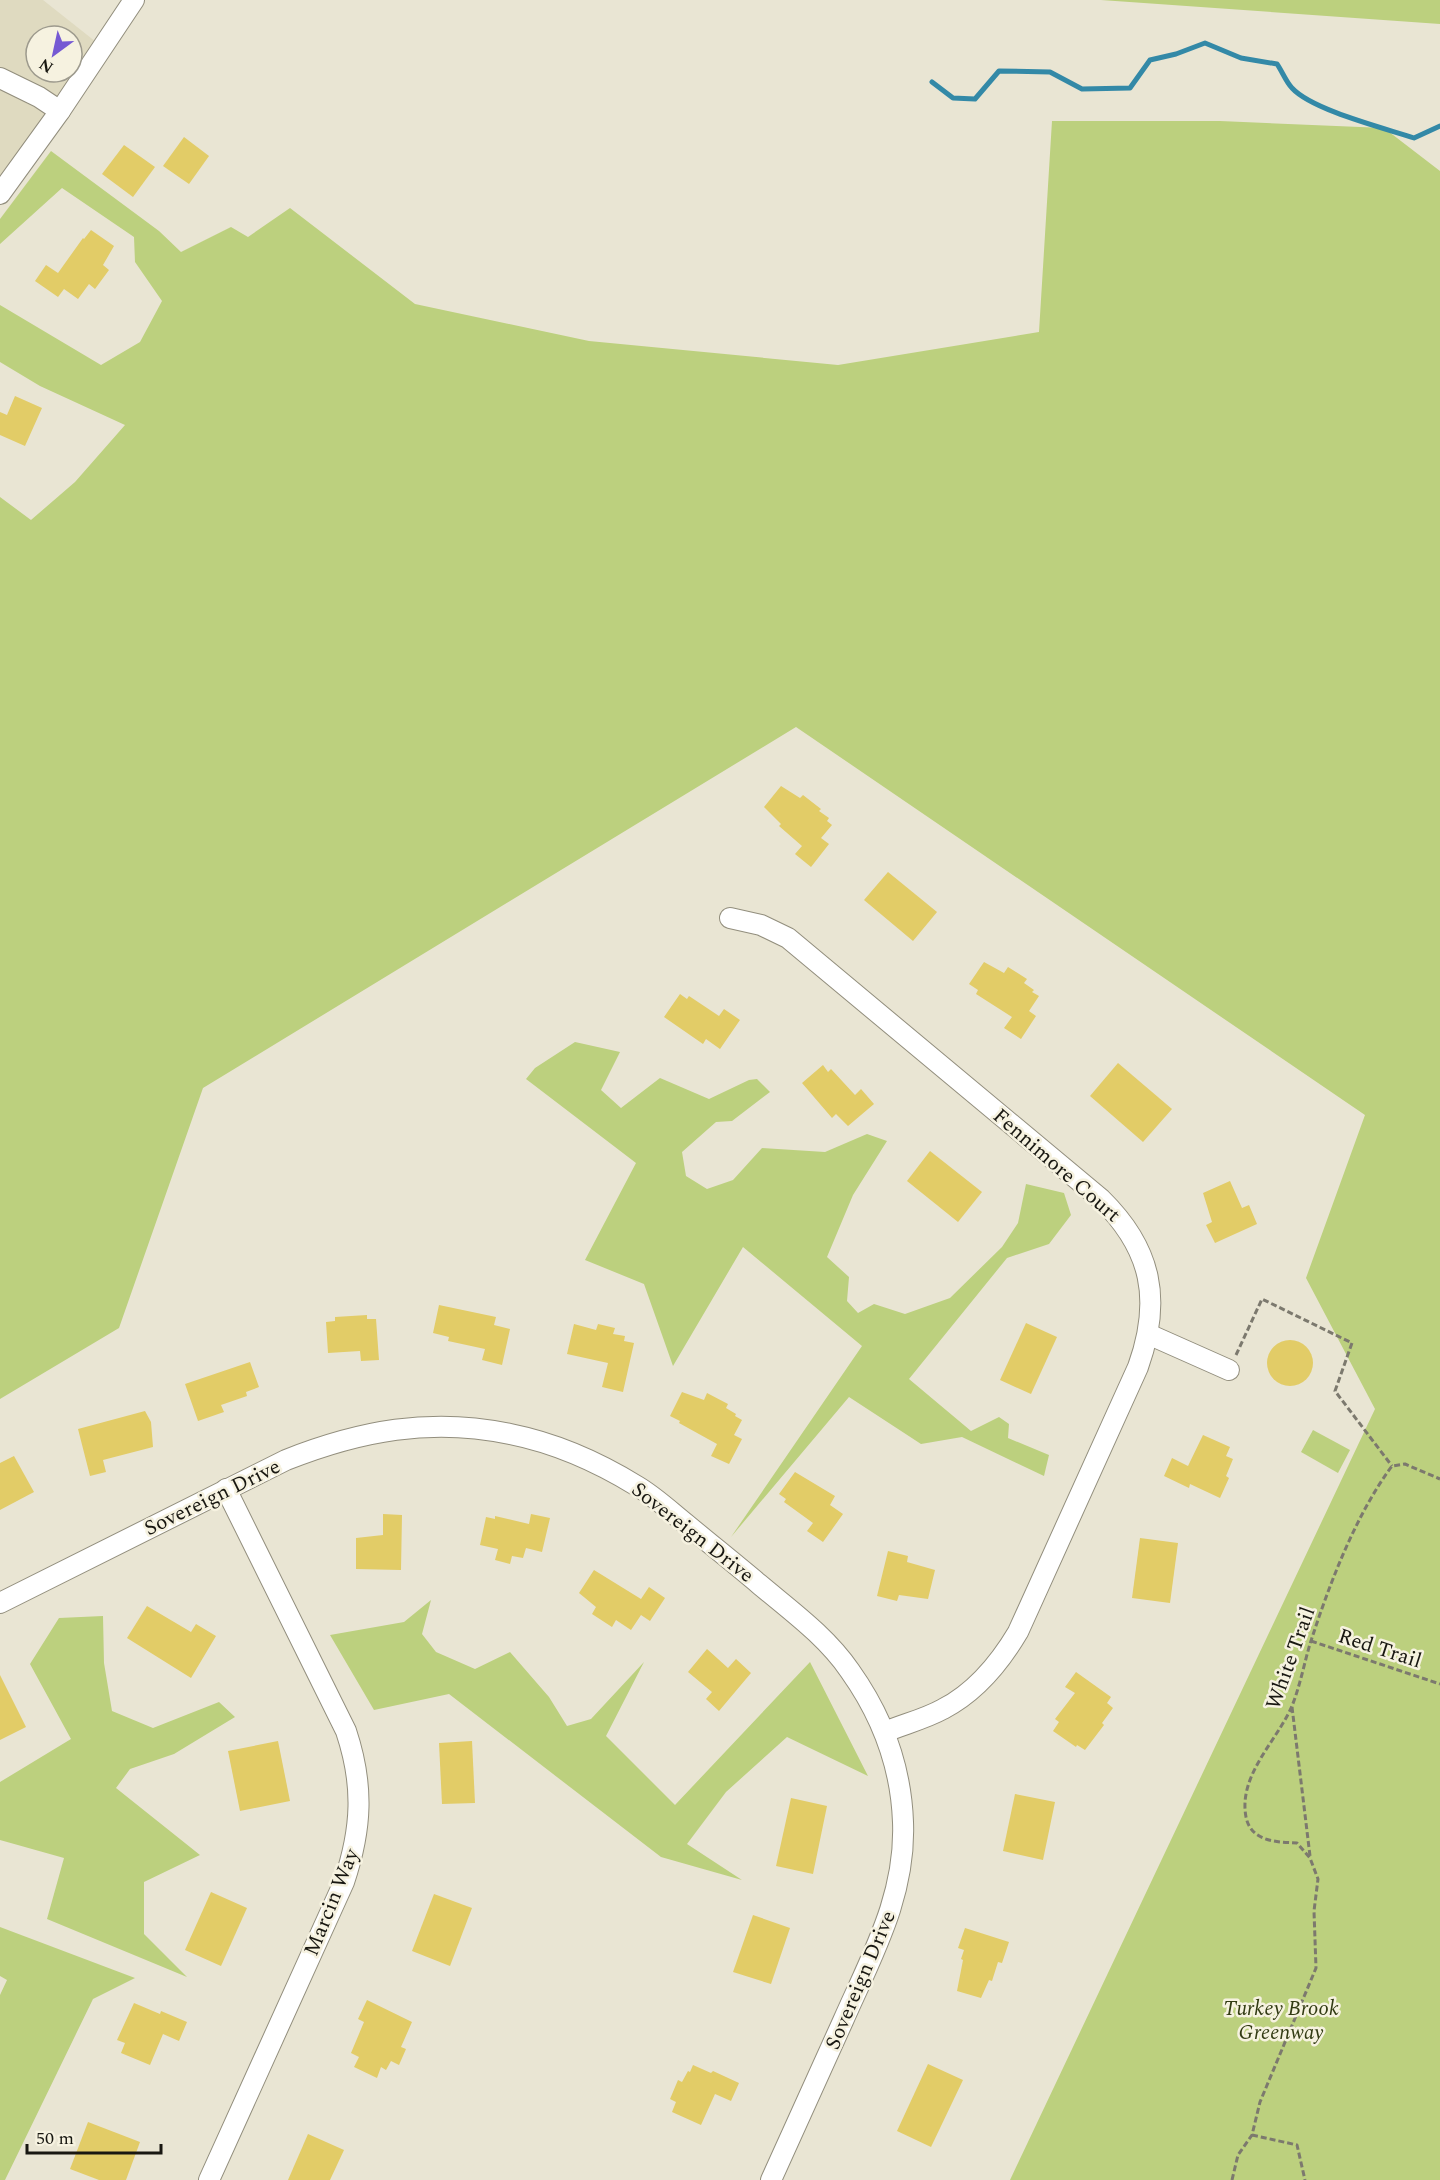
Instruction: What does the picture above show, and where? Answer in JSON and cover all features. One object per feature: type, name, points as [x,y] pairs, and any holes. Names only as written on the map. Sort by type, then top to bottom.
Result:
[{"type":"street","points":[[0,194],[60,111],[134,0]]},
{"type":"street","points":[[0,78],[39,97],[60,111]]},
{"type":"street","name":"Fennimore Court","points":[[730,918],[761,925],[788,938],[1101,1199],[1127,1228],[1138,1247],[1150,1284],[1148,1334],[1138,1367],[1018,1632],[1007,1651],[983,1680],[957,1701],[932,1714],[885,1732]]},
{"type":"street","points":[[1148,1334],[1229,1370]]},
{"type":"street","name":"Sovereign Drive","points":[[0,1603],[286,1460],[343,1439],[386,1431],[461,1427],[509,1434],[555,1446],[580,1456],[639,1487],[805,1622],[834,1649],[849,1668],[875,1710],[885,1732],[898,1773],[903,1823],[902,1867],[889,1919],[771,2180]]},
{"type":"street","name":"Marcin Way","points":[[209,2180],[344,1882],[355,1847],[360,1810],[357,1771],[346,1731],[226,1489]]},
{"type":"path","points":[[1229,1370],[1262,1299],[1352,1343],[1335,1391],[1392,1466],[1405,1464],[1440,1479]]},
{"type":"path","name":"White Trail","points":[[1310,1858],[1298,1843],[1268,1841],[1250,1830],[1244,1798],[1255,1769],[1292,1706],[1311,1641],[1346,1549],[1383,1478],[1392,1466]]},
{"type":"path","name":"Red Trail","points":[[1311,1641],[1440,1684]]},
{"type":"path","points":[[1232,2180],[1238,2155],[1252,2135],[1260,2102],[1316,1968],[1314,1911],[1318,1879],[1310,1858],[1292,1706]]},
{"type":"path","points":[[1252,2135],[1297,2145],[1305,2180]]},
{"type":"shaded area","points":[[0,0],[43,0],[73,24],[24,24],[24,84],[67,84],[0,181]]},
{"type":"shaded area","points":[[84,32],[96,42],[84,59]]},
{"type":"green space","points":[[1101,0],[1440,0],[1440,24]]},
{"type":"green space","name":"Turkey Brook Greenway","points":[[1052,121],[1220,121],[1384,128],[1440,171],[1440,2180],[1010,2180],[1375,1409],[1306,1278],[1365,1115],[796,727],[203,1088],[119,1328],[0,1399],[0,497],[31,520],[75,482],[125,425],[40,386],[0,362],[0,305],[101,365],[140,342],[162,301],[135,262],[134,237],[62,188],[0,244],[0,219],[51,151],[159,231],[181,252],[231,227],[248,237],[290,208],[415,304],[589,341],[838,365],[1039,332]]},
{"type":"green space","points":[[575,1042],[620,1052],[601,1090],[621,1108],[660,1078],[709,1099],[749,1080],[757,1079],[770,1092],[732,1121],[716,1122],[682,1152],[686,1176],[707,1189],[733,1180],[762,1148],[825,1152],[867,1134],[887,1141],[853,1195],[827,1257],[849,1277],[847,1301],[858,1313],[874,1304],[905,1314],[950,1298],[1002,1247],[1018,1223],[1026,1184],[1064,1193],[1071,1215],[1049,1244],[1007,1258],[909,1379],[971,1431],[999,1417],[1009,1424],[1008,1438],[1049,1455],[1044,1476],[962,1437],[921,1444],[849,1397],[731,1537],[862,1346],[743,1247],[673,1366],[644,1284],[585,1260],[636,1163],[526,1079],[535,1068]]},
{"type":"green space","points":[[1313,1430],[1350,1450],[1338,1473],[1301,1452]]},
{"type":"green space","points":[[431,1600],[422,1634],[436,1652],[475,1669],[510,1652],[549,1697],[567,1726],[591,1719],[644,1662],[606,1736],[675,1805],[810,1662],[868,1776],[787,1737],[726,1792],[687,1844],[742,1880],[661,1857],[449,1694],[374,1710],[330,1635],[404,1622]]},
{"type":"green space","points":[[103,1616],[104,1663],[112,1711],[153,1728],[219,1702],[235,1717],[174,1754],[130,1769],[116,1788],[200,1855],[144,1882],[144,1934],[187,1977],[47,1919],[64,1858],[0,1840],[0,1782],[71,1739],[30,1664],[59,1618]]},
{"type":"green space","points":[[0,1927],[135,1978],[93,1999],[5,2180],[0,2180],[0,1995],[7,1980],[0,1976]]},
{"type":"building","points":[[184,137],[209,156],[189,184],[163,166]]},
{"type":"building","points":[[124,145],[155,167],[133,197],[102,174]]},
{"type":"building","points":[[91,230],[114,246],[103,265],[109,270],[95,289],[89,284],[78,299],[64,289],[58,297],[35,281],[46,265],[58,273]]},
{"type":"building","points":[[15,396],[42,408],[25,446],[0,435],[0,412],[7,415]]},
{"type":"building","points":[[781,786],[800,798],[803,795],[821,809],[819,811],[829,818],[827,821],[832,825],[821,838],[829,844],[811,867],[795,854],[802,846],[779,826],[781,824],[764,807]]},
{"type":"building","points":[[888,872],[937,912],[913,941],[864,900]]},
{"type":"building","points":[[984,962],[1004,973],[1008,967],[1027,979],[1024,983],[1039,996],[1029,1011],[1036,1016],[1021,1039],[1004,1028],[1012,1017],[976,994],[978,990],[969,984]]},
{"type":"building","points":[[680,994],[687,999],[689,996],[719,1016],[724,1009],[740,1020],[720,1049],[706,1039],[703,1044],[664,1017]]},
{"type":"building","points":[[1118,1063],[1172,1109],[1143,1142],[1090,1096]]},
{"type":"building","points":[[823,1065],[828,1072],[831,1069],[855,1095],[861,1089],[874,1104],[848,1126],[836,1114],[832,1118],[802,1083]]},
{"type":"building","points":[[930,1151],[982,1192],[958,1222],[907,1181]]},
{"type":"building","points":[[1230,1181],[1242,1208],[1249,1205],[1257,1224],[1215,1243],[1206,1225],[1212,1222],[1203,1193]]},
{"type":"building","points":[[439,1305],[496,1317],[494,1325],[510,1329],[502,1365],[482,1360],[485,1349],[448,1341],[449,1337],[433,1333]]},
{"type":"building","points":[[367,1315],[367,1319],[376,1319],[379,1360],[361,1361],[360,1351],[328,1353],[326,1322],[335,1321],[335,1317]]},
{"type":"building","points":[[1026,1323],[1057,1337],[1031,1394],[1000,1380]]},
{"type":"building","points":[[574,1324],[596,1330],[598,1324],[615,1328],[613,1334],[625,1336],[624,1341],[634,1343],[623,1392],[602,1387],[608,1363],[567,1354]]},
{"type":"building","points":[[1290,1340],[1306,1347],[1313,1363],[1306,1379],[1290,1386],[1274,1379],[1267,1363],[1274,1347]]},
{"type":"building","points":[[250,1362],[259,1387],[246,1392],[247,1396],[221,1405],[224,1412],[198,1421],[185,1384]]},
{"type":"building","points":[[682,1392],[704,1400],[707,1393],[728,1404],[726,1408],[742,1420],[734,1435],[742,1439],[729,1464],[711,1456],[717,1444],[670,1416]]},
{"type":"building","points":[[145,1411],[151,1422],[153,1447],[103,1460],[106,1472],[90,1476],[78,1429]]},
{"type":"building","points":[[1203,1435],[1230,1447],[1226,1456],[1233,1459],[1226,1476],[1229,1478],[1220,1498],[1190,1484],[1189,1488],[1164,1476],[1172,1458],[1188,1466]]},
{"type":"building","points":[[14,1456],[34,1492],[0,1510],[0,1463]]},
{"type":"building","points":[[795,1472],[835,1496],[830,1505],[843,1514],[823,1542],[807,1531],[813,1523],[784,1502],[786,1499],[779,1494]]},
{"type":"building","points":[[383,1514],[402,1515],[401,1570],[356,1569],[356,1538],[383,1535]]},
{"type":"building","points":[[531,1514],[550,1518],[542,1552],[526,1548],[523,1558],[512,1556],[510,1564],[495,1560],[498,1549],[480,1545],[486,1517],[495,1519],[495,1516],[529,1524]]},
{"type":"building","points":[[1140,1538],[1178,1543],[1170,1603],[1132,1598]]},
{"type":"building","points":[[888,1551],[908,1556],[907,1562],[935,1570],[928,1599],[899,1595],[897,1601],[877,1596]]},
{"type":"building","points":[[594,1570],[641,1599],[649,1587],[665,1598],[650,1621],[641,1615],[631,1630],[616,1620],[612,1627],[592,1614],[596,1607],[579,1593]]},
{"type":"building","points":[[147,1606],[191,1632],[196,1624],[216,1636],[191,1678],[127,1638]]},
{"type":"building","points":[[707,1649],[728,1668],[736,1659],[751,1673],[719,1711],[706,1699],[712,1692],[688,1672]]},
{"type":"building","points":[[1076,1672],[1111,1697],[1107,1703],[1113,1708],[1102,1723],[1104,1725],[1085,1750],[1077,1745],[1076,1747],[1053,1731],[1059,1722],[1055,1719],[1075,1693],[1065,1687]]},
{"type":"building","points":[[0,1675],[26,1727],[0,1740]]},
{"type":"building","points":[[278,1741],[290,1801],[240,1811],[228,1751]]},
{"type":"building","points":[[472,1741],[475,1803],[442,1804],[439,1743]]},
{"type":"building","points":[[1015,1794],[1055,1802],[1043,1860],[1003,1851]]},
{"type":"building","points":[[791,1798],[827,1806],[813,1874],[776,1866]]},
{"type":"building","points":[[211,1892],[247,1908],[221,1966],[185,1950]]},
{"type":"building","points":[[434,1894],[472,1908],[450,1966],[412,1951]]},
{"type":"building","points":[[753,1915],[790,1928],[771,1984],[733,1972]]},
{"type":"building","points":[[965,1928],[1009,1942],[1002,1963],[998,1962],[992,1981],[989,1980],[981,1998],[957,1991],[964,1950],[958,1948]]},
{"type":"building","points":[[367,2000],[412,2022],[401,2047],[406,2049],[399,2065],[391,2061],[386,2070],[381,2067],[377,2078],[354,2067],[359,2057],[351,2053],[364,2022],[358,2019]]},
{"type":"building","points":[[134,2003],[187,2022],[179,2041],[163,2034],[150,2065],[121,2053],[125,2043],[117,2040]]},
{"type":"building","points":[[928,2064],[963,2080],[931,2147],[897,2131]]},
{"type":"building","points":[[693,2065],[739,2083],[731,2101],[715,2094],[701,2125],[672,2112],[676,2102],[670,2099],[678,2080],[682,2082]]},
{"type":"building","points":[[88,2122],[140,2142],[126,2180],[99,2180],[70,2169]]},
{"type":"building","points":[[308,2134],[344,2150],[330,2180],[288,2180]]},
{"type":"waterway","points":[[932,82],[953,98],[975,99],[999,71],[1050,72],[1082,89],[1130,88],[1150,60],[1176,54],[1205,43],[1241,58],[1277,64],[1290,86],[1302,96],[1349,118],[1414,138],[1440,126]]}]
